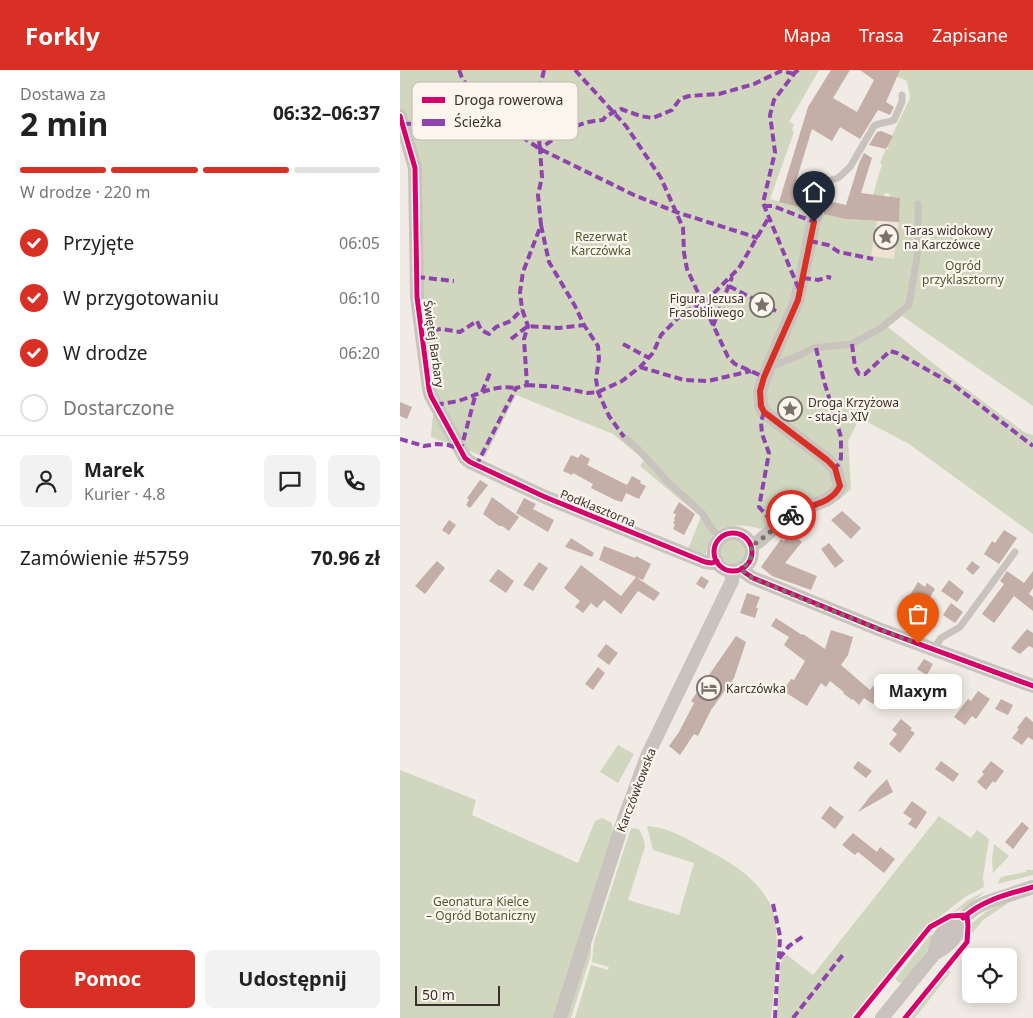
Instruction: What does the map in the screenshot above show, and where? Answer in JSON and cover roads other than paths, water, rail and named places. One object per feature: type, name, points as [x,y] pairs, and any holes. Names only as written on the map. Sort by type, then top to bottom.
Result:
[{"type":"street","name":"Świętej Barbary","points":[[400,116],[414,168],[417,297],[429,389],[431,396],[461,449]]},
{"type":"street","points":[[751,545],[758,542],[797,511],[829,500],[837,493],[840,486],[835,468],[764,412],[761,406],[760,391],[768,368],[798,300],[818,205]]},
{"type":"street","name":"Podklasztorna","points":[[461,449],[465,458],[476,466],[544,497],[705,562],[712,563],[717,561],[725,569],[738,569],[761,582],[818,606],[1033,686]]},
{"type":"street","points":[[717,561],[715,556],[716,546],[721,538],[732,533],[738,534],[748,540],[752,552],[748,564],[738,569]]},
{"type":"street","name":"Karczówkowska","points":[[560,1018],[624,819],[648,754],[738,569]]},
{"type":"street","points":[[882,1018],[934,954],[938,939],[950,923],[963,918],[975,908],[985,903],[1033,888]]},
{"type":"lane","points":[[818,205],[825,182],[838,178],[850,167],[874,126],[880,122],[887,123],[894,120],[902,102],[902,94]]},
{"type":"lane","points":[[768,368],[813,348],[857,342],[881,328],[909,305],[918,251],[918,204]]},
{"type":"lane","points":[[624,437],[637,448],[667,481],[702,513],[711,528],[721,538]]},
{"type":"lane","points":[[933,650],[941,638],[960,627],[1015,552]]},
{"type":"place","name":"Taras widokowy na Karczówce","points":[[886,237]]},
{"type":"place","name":"Figura Jezusa Frasobliwego","points":[[762,305]]},
{"type":"place","name":"Droga Krzyżowa - stacja XIV","points":[[790,409]]},
{"type":"place","name":"Maxym","points":[[918,644]]},
{"type":"place","name":"Karczówka","points":[[709,688]]},
{"type":"park label","name":"Rezerwat Karczówka","points":[[601,243]]},
{"type":"park label","name":"Ogród przyklasztorny","points":[[963,272]]},
{"type":"park label","name":"Geonatura Kielce – Ogród Botaniczny","points":[[481,908]]}]
